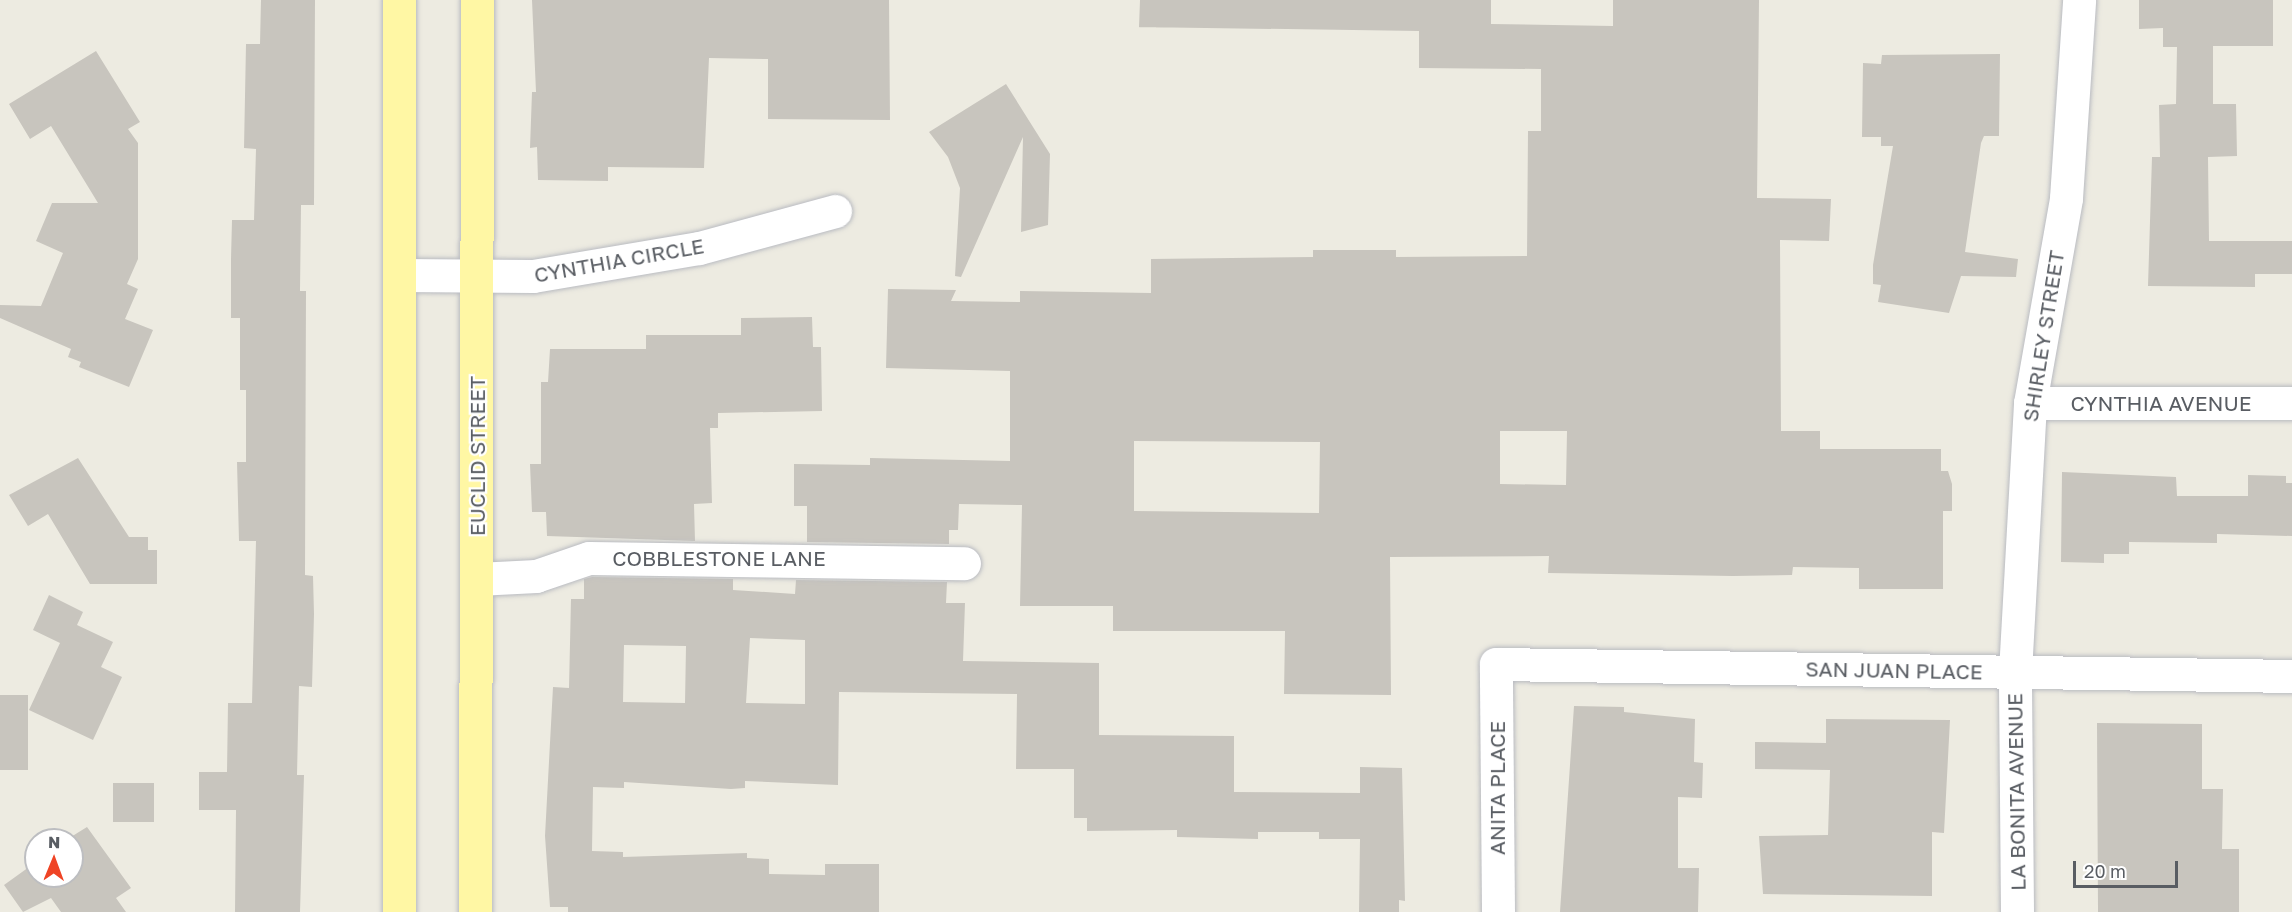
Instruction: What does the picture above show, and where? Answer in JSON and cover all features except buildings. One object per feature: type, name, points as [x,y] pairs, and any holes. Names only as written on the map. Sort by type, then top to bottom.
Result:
[{"type":"main road","points":[[399,0],[399,912]]},
{"type":"main road","name":"EUCLID STREET","points":[[475,912],[477,0]]},
{"type":"street","name":"SHIRLEY STREET","points":[[2015,672],[2030,403],[2066,198],[2079,0]]},
{"type":"street","name":"CYNTHIA CIRCLE","points":[[399,275],[533,276],[699,248],[835,211]]},
{"type":"street","name":"CYNTHIA AVENUE","points":[[2030,403],[2292,403]]},
{"type":"street","name":"COBBLESTONE LANE","points":[[477,579],[536,576],[589,558],[964,563]]},
{"type":"street","name":"SAN JUAN PLACE","points":[[1496,664],[2292,676]]},
{"type":"street","name":"ANITA PLACE","points":[[1496,664],[1498,912]]},
{"type":"street","name":"LA BONITA AVENUE","points":[[2015,672],[2017,912]]}]
